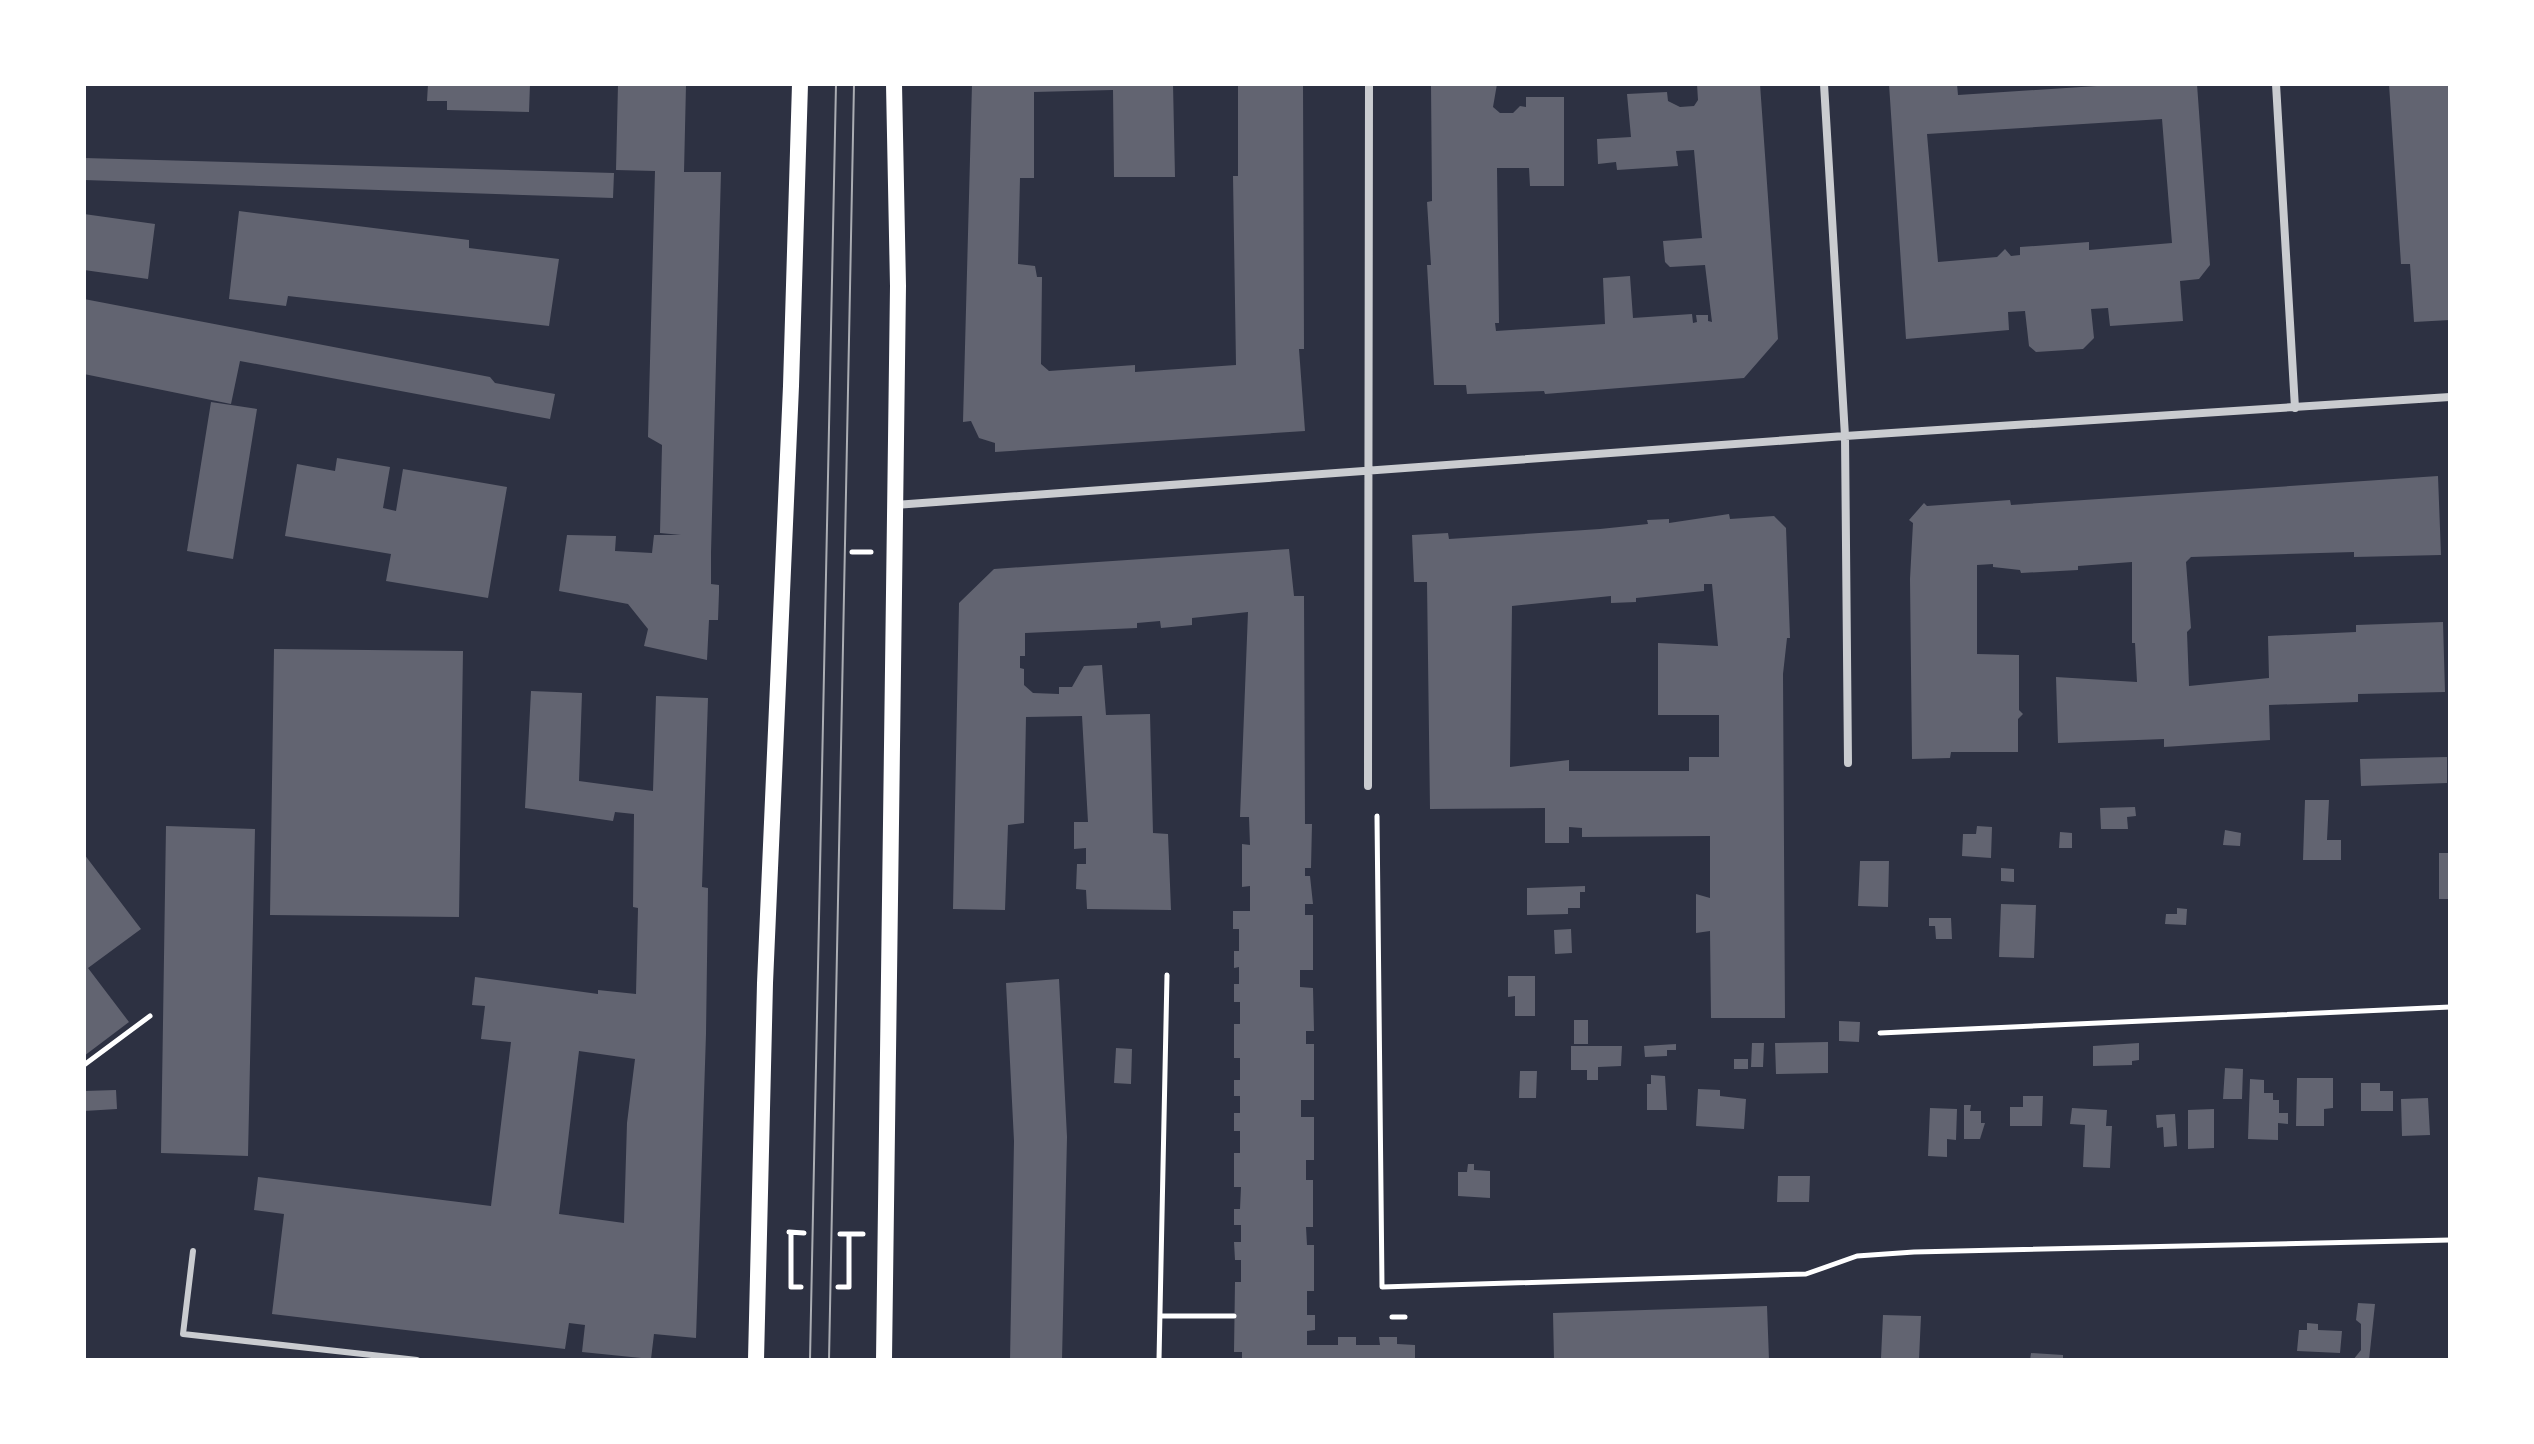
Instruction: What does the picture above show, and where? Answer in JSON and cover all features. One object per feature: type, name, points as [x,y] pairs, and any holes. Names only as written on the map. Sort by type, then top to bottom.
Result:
[{"type":"main road","points":[[756,1360],[765,983],[791,386],[800,84]]},
{"type":"main road","points":[[884,1360],[898,286],[894,84]]},
{"type":"street","points":[[1368,786],[1369,84]]},
{"type":"street","points":[[1824,84],[1845,436],[1848,763]]},
{"type":"street","points":[[2276,84],[2295,408]]},
{"type":"street","points":[[895,505],[1845,436],[2450,397]]},
{"type":"lane","points":[[193,1251],[183,1334],[417,1360]]},
{"type":"path","points":[[1377,816],[1382,1287],[1806,1274],[1857,1256],[2450,1240]]},
{"type":"path","points":[[1159,1360],[1167,975]]},
{"type":"path","points":[[1880,1033],[2450,1007]]},
{"type":"path","points":[[84,1065],[150,1016]]},
{"type":"path","points":[[779,1232],[804,1233]]},
{"type":"path","points":[[791,1233],[791,1287],[801,1287]]},
{"type":"path","points":[[840,1234],[870,1234]]},
{"type":"path","points":[[838,1287],[849,1287],[849,1234]]},
{"type":"path","points":[[1160,1316],[1234,1316]]},
{"type":"path","points":[[1392,1317],[1405,1317]]},
{"type":"building","points":[[428,84],[530,84],[529,112],[447,110],[447,101],[427,101]]},
{"type":"building","points":[[618,84],[686,85],[684,172],[721,172],[711,553],[711,584],[719,585],[719,592],[718,620],[709,620],[707,660],[644,646],[648,629],[628,604],[559,591],[567,535],[616,536],[615,551],[652,553],[654,535],[681,535],[660,533],[662,445],[648,437],[655,171],[616,170]]},
{"type":"building","points":[[972,84],[1173,84],[1175,177],[1114,177],[1113,90],[1034,92],[1034,178],[1020,178],[1018,264],[1035,266],[1037,277],[1042,277],[1041,364],[1049,371],[1135,365],[1135,372],[1236,365],[1233,176],[1238,176],[1238,84],[1303,84],[1304,349],[1299,349],[1305,431],[995,452],[995,443],[979,438],[971,421],[963,422]]},
{"type":"building","points":[[1431,84],[1497,84],[1493,107],[1500,113],[1513,113],[1520,106],[1526,107],[1526,97],[1564,97],[1564,186],[1530,186],[1529,168],[1497,168],[1499,323],[1495,323],[1496,331],[1605,324],[1603,278],[1630,276],[1633,318],[1692,314],[1693,323],[1697,322],[1696,315],[1708,315],[1708,321],[1712,322],[1705,265],[1670,267],[1665,262],[1663,241],[1702,238],[1694,150],[1676,151],[1678,166],[1617,170],[1616,162],[1598,164],[1597,139],[1631,137],[1627,94],[1667,92],[1668,101],[1680,107],[1694,106],[1698,100],[1697,84],[1760,84],[1778,339],[1744,378],[1545,394],[1544,391],[1467,394],[1466,385],[1434,385],[1427,265],[1431,265],[1427,202],[1432,201]]},
{"type":"building","points":[[1889,84],[1957,84],[1958,95],[2127,84],[2197,84],[2210,265],[2199,279],[2180,281],[2183,321],[2110,326],[2108,308],[2091,309],[2094,338],[2083,349],[2036,352],[2029,346],[2025,311],[2008,312],[2009,330],[1906,339]],"holes":[[[2162,119],[2172,243],[2089,250],[2089,242],[2020,247],[2020,255],[2011,256],[2005,249],[1997,257],[1938,262],[1927,134]]]},
{"type":"building","points":[[2389,84],[2450,84],[2450,320],[2414,322],[2410,264],[2401,264]]},
{"type":"building","points":[[84,158],[614,173],[613,198],[84,180]]},
{"type":"building","points":[[239,211],[469,240],[469,248],[559,259],[549,326],[288,296],[286,306],[229,299]]},
{"type":"building","points":[[84,214],[155,224],[148,279],[84,270]]},
{"type":"building","points":[[84,299],[490,377],[495,383],[555,394],[550,419],[240,361],[231,404],[84,374]]},
{"type":"building","points":[[211,402],[257,409],[233,559],[187,551]]},
{"type":"building","points":[[337,458],[390,467],[383,508],[396,511],[403,469],[507,487],[488,598],[386,581],[391,554],[285,536],[297,464],[335,471]]},
{"type":"building","points":[[2438,476],[2441,555],[2354,557],[2354,552],[2191,557],[2186,562],[2191,628],[2187,632],[2189,686],[2269,678],[2268,636],[2356,632],[2356,625],[2443,622],[2445,692],[2358,694],[2358,702],[2269,705],[2270,740],[2164,747],[2164,739],[2058,743],[2056,677],[2137,682],[2135,643],[2132,643],[2132,562],[2078,566],[2078,570],[2021,573],[2020,570],[1993,567],[1993,564],[1977,565],[1977,654],[2019,655],[2019,710],[2023,714],[2018,719],[2018,752],[1951,752],[1950,758],[1912,759],[1910,579],[1913,523],[1909,520],[1924,503],[1927,506],[2010,500],[2011,505]]},
{"type":"building","points":[[1729,514],[1730,519],[1774,516],[1786,528],[1790,638],[1787,638],[1783,674],[1785,1018],[1711,1018],[1710,931],[1696,933],[1696,894],[1710,898],[1710,836],[1582,837],[1582,828],[1569,827],[1569,843],[1545,843],[1545,808],[1430,809],[1427,582],[1414,582],[1412,535],[1448,533],[1449,539],[1600,529],[1648,524],[1647,520],[1669,519],[1669,523]],"holes":[[[1704,584],[1712,584],[1718,646],[1658,643],[1658,715],[1719,715],[1719,757],[1689,757],[1689,771],[1569,771],[1569,760],[1510,767],[1512,606],[1611,596],[1611,603],[1636,602],[1636,598],[1704,591]]]},
{"type":"building","points":[[1289,549],[1294,596],[1304,596],[1305,824],[1312,824],[1311,868],[1305,868],[1305,876],[1310,876],[1313,904],[1305,904],[1305,915],[1313,915],[1313,970],[1300,970],[1300,987],[1313,988],[1314,1031],[1306,1031],[1306,1044],[1314,1044],[1314,1100],[1301,1100],[1301,1117],[1314,1117],[1314,1160],[1306,1160],[1306,1180],[1313,1180],[1313,1227],[1306,1227],[1307,1245],[1314,1245],[1314,1291],[1307,1291],[1307,1315],[1315,1315],[1315,1330],[1307,1331],[1307,1345],[1338,1345],[1338,1337],[1356,1337],[1356,1345],[1380,1345],[1379,1337],[1397,1337],[1397,1344],[1415,1345],[1415,1360],[1242,1360],[1242,1352],[1234,1352],[1235,1282],[1241,1282],[1241,1260],[1235,1260],[1234,1242],[1241,1242],[1241,1225],[1234,1225],[1234,1209],[1240,1209],[1241,1187],[1234,1187],[1234,1153],[1240,1153],[1240,1131],[1234,1131],[1234,1113],[1240,1113],[1240,1096],[1234,1096],[1234,1080],[1240,1080],[1240,1058],[1234,1058],[1234,1024],[1240,1024],[1240,1002],[1234,1002],[1234,984],[1239,984],[1239,967],[1234,968],[1234,951],[1239,951],[1239,929],[1233,929],[1233,911],[1250,911],[1250,886],[1242,887],[1242,844],[1250,845],[1249,817],[1240,817],[1248,612],[1192,618],[1192,625],[1161,628],[1160,621],[1137,623],[1137,628],[1025,633],[1025,656],[1020,656],[1020,668],[1024,669],[1024,685],[1033,693],[1059,694],[1059,687],[1072,687],[1084,666],[1102,665],[1106,715],[1150,714],[1153,833],[1168,834],[1171,910],[1087,909],[1086,890],[1076,889],[1077,864],[1086,864],[1086,848],[1074,849],[1074,822],[1088,822],[1082,716],[1026,717],[1024,823],[1008,825],[1005,910],[953,909],[959,603],[994,569]]},
{"type":"building","points":[[274,649],[463,651],[459,917],[270,915]]},
{"type":"building","points":[[531,691],[582,693],[579,781],[653,791],[656,696],[708,698],[702,887],[708,888],[706,1034],[696,1338],[654,1334],[651,1359],[582,1352],[585,1325],[569,1323],[565,1349],[272,1314],[284,1214],[254,1210],[258,1177],[491,1206],[511,1042],[481,1039],[485,1006],[472,1005],[475,977],[598,994],[598,990],[636,994],[638,908],[633,907],[634,814],[615,812],[613,821],[525,808]],"holes":[[[579,1051],[635,1059],[627,1123],[624,1223],[559,1214]]]},
{"type":"building","points":[[2447,757],[2447,783],[2361,786],[2360,759]]},
{"type":"building","points":[[2305,800],[2329,800],[2327,840],[2341,840],[2341,860],[2303,860]]},
{"type":"building","points":[[2135,807],[2136,816],[2127,817],[2128,829],[2101,829],[2100,808]]},
{"type":"building","points":[[166,826],[255,829],[248,1156],[161,1153]]},
{"type":"building","points":[[1977,826],[1992,827],[1991,858],[1962,856],[1963,834],[1976,834]]},
{"type":"building","points":[[2225,830],[2241,833],[2240,846],[2223,845]]},
{"type":"building","points":[[2060,832],[2072,833],[2072,848],[2059,848]]},
{"type":"building","points":[[2439,853],[2450,853],[2450,899],[2439,899]]},
{"type":"building","points":[[84,854],[141,929],[88,968],[129,1022],[84,1056]]},
{"type":"building","points":[[1860,861],[1889,861],[1888,907],[1858,906]]},
{"type":"building","points":[[2001,868],[2014,869],[2014,882],[2001,881]]},
{"type":"building","points":[[1585,886],[1585,892],[1580,892],[1580,908],[1568,908],[1568,914],[1527,915],[1527,888]]},
{"type":"building","points":[[2001,904],[2036,905],[2034,958],[1999,957]]},
{"type":"building","points":[[2177,908],[2187,909],[2186,925],[2165,924],[2166,914],[2177,914]]},
{"type":"building","points":[[1929,918],[1951,918],[1952,939],[1936,939],[1935,926],[1929,926]]},
{"type":"building","points":[[1571,929],[1572,953],[1555,954],[1554,930]]},
{"type":"building","points":[[1508,976],[1535,976],[1535,1016],[1515,1016],[1515,996],[1508,997]]},
{"type":"building","points":[[1059,979],[1067,1137],[1062,1360],[1010,1360],[1014,1141],[1006,983]]},
{"type":"building","points":[[1574,1020],[1588,1020],[1588,1044],[1574,1044]]},
{"type":"building","points":[[1839,1021],[1860,1022],[1859,1042],[1839,1041]]},
{"type":"building","points":[[1828,1042],[1828,1073],[1776,1074],[1775,1043]]},
{"type":"building","points":[[1752,1043],[1764,1043],[1763,1067],[1751,1067]]},
{"type":"building","points":[[2139,1043],[2139,1060],[2132,1061],[2132,1065],[2093,1066],[2093,1046]]},
{"type":"building","points":[[1676,1044],[1676,1050],[1667,1050],[1667,1056],[1645,1057],[1644,1046]]},
{"type":"building","points":[[1571,1046],[1622,1046],[1621,1066],[1598,1067],[1598,1080],[1587,1080],[1587,1070],[1571,1070]]},
{"type":"building","points":[[1116,1048],[1132,1049],[1131,1084],[1114,1083]]},
{"type":"building","points":[[1734,1059],[1748,1059],[1748,1069],[1734,1069]]},
{"type":"building","points":[[2225,1068],[2243,1069],[2242,1099],[2223,1099]]},
{"type":"building","points":[[1520,1071],[1537,1071],[1536,1098],[1519,1098]]},
{"type":"building","points":[[1651,1075],[1665,1076],[1667,1110],[1647,1110],[1647,1084],[1651,1084]]},
{"type":"building","points":[[2297,1078],[2333,1078],[2333,1108],[2324,1109],[2324,1126],[2296,1126]]},
{"type":"building","points":[[2250,1079],[2264,1080],[2264,1093],[2273,1093],[2273,1100],[2279,1100],[2279,1113],[2288,1113],[2288,1124],[2278,1123],[2278,1140],[2248,1139]]},
{"type":"building","points":[[2361,1083],[2380,1083],[2380,1091],[2393,1091],[2393,1111],[2361,1111]]},
{"type":"building","points":[[1698,1089],[1720,1090],[1720,1096],[1746,1099],[1744,1129],[1696,1126]]},
{"type":"building","points":[[116,1090],[117,1109],[84,1111],[84,1091]]},
{"type":"building","points":[[2023,1096],[2043,1096],[2042,1126],[2010,1126],[2010,1107],[2023,1107]]},
{"type":"building","points":[[2428,1098],[2430,1135],[2402,1136],[2401,1099]]},
{"type":"building","points":[[1964,1105],[1971,1105],[1970,1111],[1981,1111],[1981,1123],[1985,1123],[1980,1139],[1964,1139]]},
{"type":"building","points":[[1930,1108],[1957,1109],[1956,1140],[1947,1139],[1947,1157],[1928,1156]]},
{"type":"building","points":[[2072,1108],[2107,1110],[2106,1126],[2112,1126],[2110,1168],[2083,1167],[2085,1125],[2070,1124]]},
{"type":"building","points":[[2214,1109],[2214,1148],[2188,1149],[2188,1110]]},
{"type":"building","points":[[2175,1114],[2177,1146],[2164,1147],[2163,1127],[2157,1128],[2156,1115]]},
{"type":"building","points":[[1468,1164],[1474,1164],[1474,1170],[1490,1171],[1490,1198],[1458,1196],[1458,1172],[1467,1172]]},
{"type":"building","points":[[1778,1176],[1810,1176],[1809,1202],[1777,1202]]},
{"type":"building","points":[[2358,1303],[2375,1304],[2369,1360],[2353,1360],[2361,1350],[2361,1324],[2356,1320]]},
{"type":"building","points":[[1767,1306],[1769,1360],[1554,1360],[1553,1313]]},
{"type":"building","points":[[1883,1315],[1921,1316],[1919,1359],[1881,1358]]},
{"type":"building","points":[[2307,1323],[2318,1324],[2318,1330],[2342,1331],[2340,1353],[2297,1351],[2299,1330],[2307,1330]]},
{"type":"building","points":[[2031,1353],[2063,1355],[2063,1360],[2030,1360]]},
{"type":"tram line","points":[[810,1360],[836,84]]},
{"type":"tram line","points":[[829,1360],[854,84]]}]
